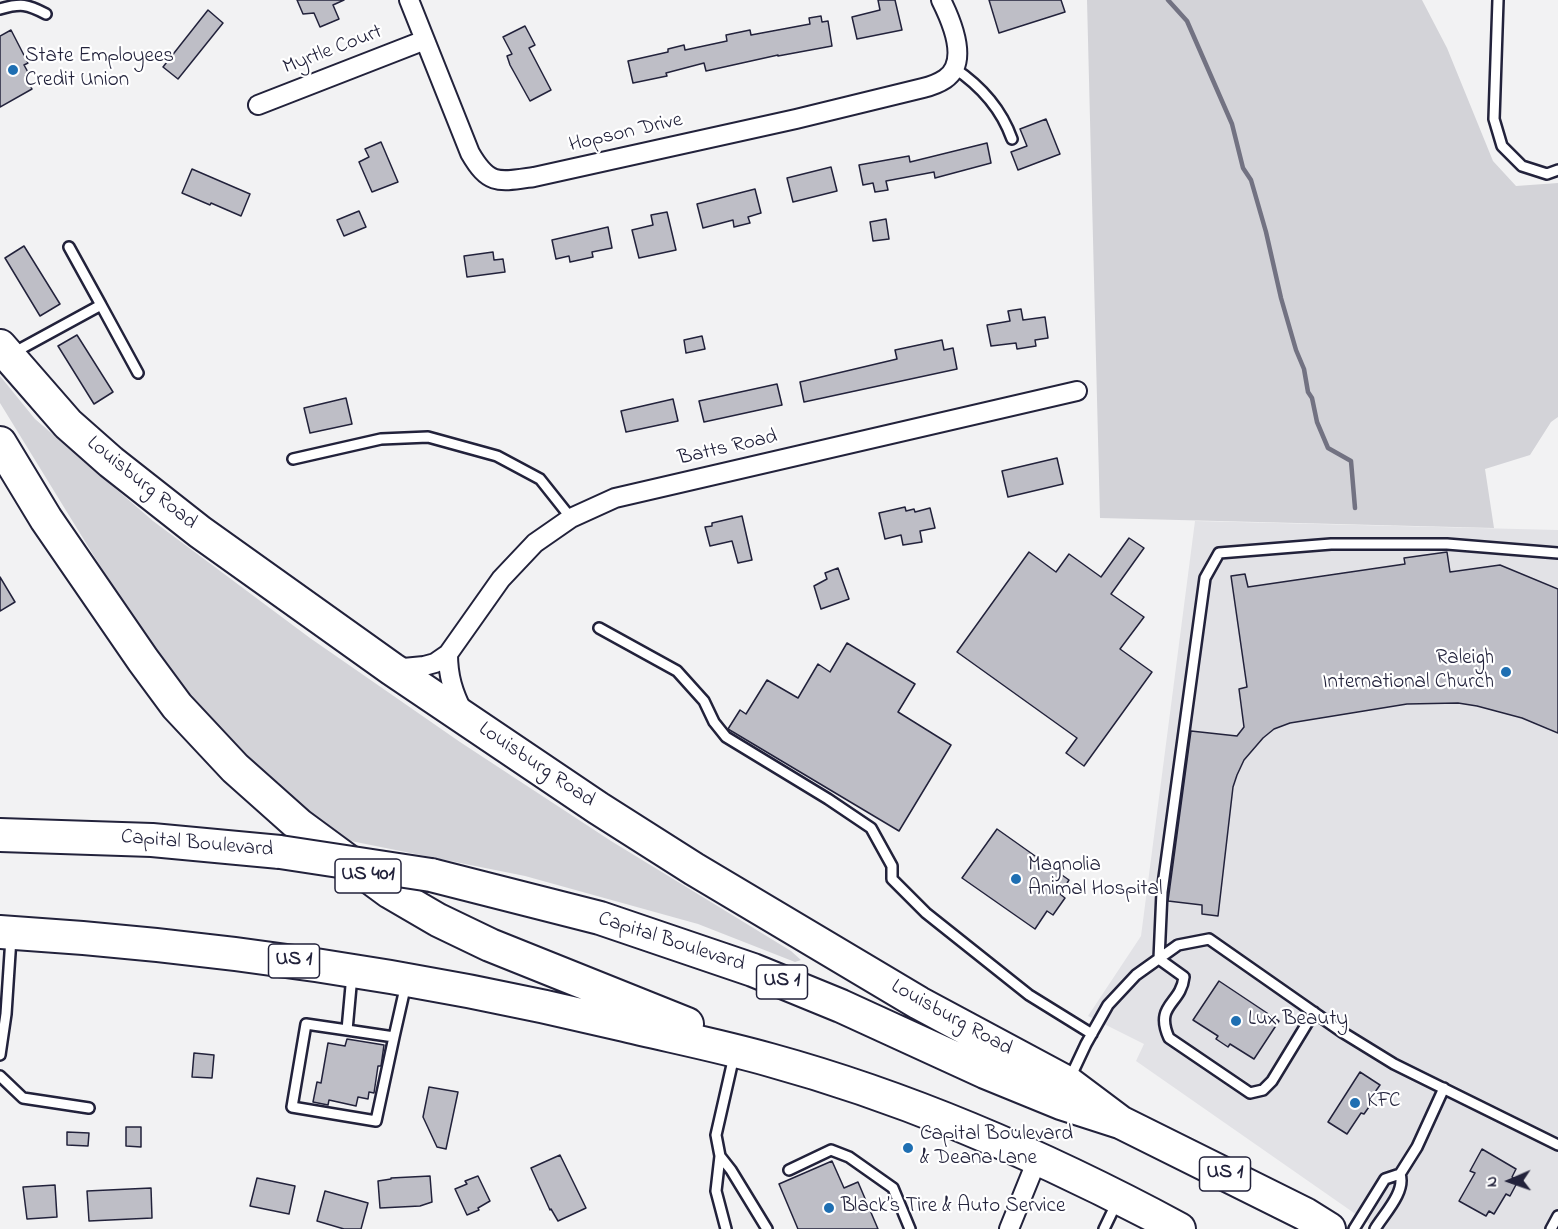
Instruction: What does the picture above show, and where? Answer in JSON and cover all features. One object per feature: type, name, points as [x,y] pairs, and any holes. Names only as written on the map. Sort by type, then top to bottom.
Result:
[{"type":"highway","name":"Louisburg Road","points":[[4,350],[68,424],[111,462],[200,532],[392,669],[694,869],[1064,1093]]},
{"type":"highway","name":"US 401","points":[[0,443],[46,519],[143,660],[177,705],[235,768],[299,825],[390,892],[438,920],[490,945],[768,1059]]},
{"type":"highway","name":"Capital Boulevard","points":[[0,835],[152,840],[280,852],[431,875],[600,918],[753,970],[841,1006],[985,1072],[1064,1093],[1305,1214],[1329,1229]]},
{"type":"highway","name":"US 1","points":[[6,932],[215,950],[353,970],[553,1008],[768,1059],[921,1110],[978,1133],[1119,1198],[1174,1228]]},
{"type":"street","name":"Hopson Drive","points":[[409,0],[470,153],[480,170],[487,176],[504,180],[534,177],[923,88],[944,80],[951,74],[954,67]]},
{"type":"street","points":[[941,0],[955,39],[954,67]]},
{"type":"street","name":"Myrtle Court","points":[[258,105],[425,40]]},
{"type":"street","name":"Batts Road","points":[[448,654],[485,600],[518,559],[535,543],[571,518],[615,498],[1077,391]]},
{"type":"street","points":[[392,669],[424,666],[435,663],[448,654]]},
{"type":"street","points":[[448,654],[451,685],[466,720]]},
{"type":"street","points":[[1009,1229],[1037,1160]]},
{"type":"lane","points":[[1498,0],[1494,119],[1502,146],[1522,166],[1547,174],[1558,170]]},
{"type":"lane","points":[[0,9],[16,4],[30,5],[46,14]]},
{"type":"lane","points":[[954,67],[992,100],[1006,121],[1012,139]]},
{"type":"lane","points":[[69,247],[138,373]]},
{"type":"lane","points":[[4,350],[101,305]]},
{"type":"lane","points":[[293,459],[381,439],[428,437],[497,456],[540,479],[571,518]]},
{"type":"lane","points":[[1159,959],[1162,892],[1203,590],[1205,578],[1219,554],[1331,544],[1447,544],[1558,553]]},
{"type":"lane","points":[[599,628],[677,671],[704,701],[714,722],[726,737],[871,828],[892,866],[892,879],[926,913],[1029,994],[1092,1034]]},
{"type":"lane","points":[[0,1055],[6,1014],[6,932]]},
{"type":"lane","points":[[1064,1093],[1108,1005],[1136,975],[1178,945],[1209,939],[1394,1064],[1558,1145]]},
{"type":"lane","points":[[1159,959],[1184,977],[1183,986],[1165,1011],[1164,1026],[1169,1038],[1250,1093],[1263,1090],[1272,1081],[1314,1012]]},
{"type":"lane","points":[[346,1030],[353,970]]},
{"type":"lane","points":[[394,1037],[306,1024],[292,1107],[376,1121],[407,979]]},
{"type":"lane","points":[[726,1229],[716,1191],[720,1156],[716,1135],[735,1052]]},
{"type":"lane","points":[[0,1076],[23,1098],[89,1108]]},
{"type":"lane","points":[[1354,1229],[1385,1179],[1400,1174],[1417,1147],[1444,1088]]},
{"type":"lane","points":[[789,1170],[831,1150],[849,1157],[893,1188],[910,1229]]},
{"type":"lane","points":[[720,1156],[737,1179],[767,1229]]},
{"type":"lane","points":[[1375,1229],[1400,1189],[1402,1180],[1400,1174]]},
{"type":"lane","points":[[1104,1229],[1119,1198]]},
{"type":"lane","points":[[1551,1229],[1558,1216]]},
{"type":"shaded area","points":[[1087,0],[1422,0],[1447,48],[1493,161],[1516,186],[1558,183],[1558,417],[1551,422],[1530,455],[1485,469],[1494,528],[1100,518]]},
{"type":"shaded area","points":[[0,376],[35,419],[153,521],[310,638],[460,742],[611,841],[791,951],[801,960],[795,962],[698,924],[525,876],[331,837],[210,719],[140,631],[0,403]]},
{"type":"shaded area","points":[[1195,521],[1558,530],[1558,1229],[1377,1229],[1136,1061],[1144,1044],[1088,1016],[1141,936]]},
{"type":"building","points":[[297,0],[344,0],[333,5],[339,19],[320,27],[314,13],[303,14]]},
{"type":"building","points":[[878,0],[895,0],[902,30],[857,39],[852,17],[880,10]]},
{"type":"building","points":[[989,0],[1061,0],[1065,12],[999,33]]},
{"type":"building","points":[[208,10],[223,23],[178,79],[163,67]]},
{"type":"building","points":[[821,16],[822,22],[828,21],[832,46],[706,71],[704,63],[666,73],[667,76],[633,83],[628,61],[668,52],[668,49],[684,45],[685,50],[727,41],[726,35],[750,30],[751,35],[810,24],[809,18]]},
{"type":"building","points":[[525,26],[535,45],[529,48],[551,90],[530,101],[510,65],[507,56],[512,54],[503,37]]},
{"type":"building","name":"State Employees Credit Union","points":[[11,30],[28,63],[24,65],[29,74],[25,76],[32,89],[0,107],[0,36]]},
{"type":"building","points":[[1046,119],[1060,154],[1018,170],[1011,152],[1027,146],[1020,129]]},
{"type":"building","points":[[381,142],[398,182],[372,192],[359,162],[369,157],[365,149]]},
{"type":"building","points":[[987,143],[991,163],[935,178],[934,172],[886,181],[888,190],[875,192],[873,183],[863,185],[859,165],[909,156],[910,162]]},
{"type":"building","points":[[831,167],[837,191],[793,202],[787,178]]},
{"type":"building","points":[[192,169],[250,194],[241,216],[182,193]]},
{"type":"building","points":[[755,189],[761,213],[748,217],[750,223],[734,227],[733,220],[703,228],[697,204]]},
{"type":"building","points":[[359,211],[366,227],[344,236],[337,220]]},
{"type":"building","points":[[667,212],[676,250],[639,258],[632,230],[653,225],[651,215]]},
{"type":"building","points":[[886,219],[889,239],[873,241],[870,222]]},
{"type":"building","points":[[608,227],[612,248],[592,252],[593,257],[570,262],[569,256],[556,259],[552,240]]},
{"type":"building","points":[[24,246],[60,304],[40,316],[5,258]]},
{"type":"building","points":[[493,252],[494,260],[503,259],[505,272],[467,277],[464,256]]},
{"type":"building","points":[[1021,309],[1023,320],[1045,317],[1048,338],[1035,340],[1036,346],[1017,349],[1016,343],[991,346],[987,325],[1010,321],[1008,311]]},
{"type":"building","points":[[77,335],[113,392],[94,404],[58,346]]},
{"type":"building","points":[[702,336],[705,349],[686,353],[684,340]]},
{"type":"building","points":[[942,340],[944,350],[953,348],[957,369],[804,402],[800,382],[897,359],[895,350]]},
{"type":"building","points":[[777,384],[782,405],[704,422],[699,401]]},
{"type":"building","points":[[346,398],[352,424],[310,433],[304,408]]},
{"type":"building","points":[[673,399],[678,421],[626,432],[621,411]]},
{"type":"building","points":[[1057,458],[1063,484],[1008,497],[1002,471]]},
{"type":"building","points":[[905,507],[906,511],[914,509],[915,512],[930,508],[935,528],[920,531],[922,542],[903,545],[901,535],[885,539],[879,513]]},
{"type":"building","points":[[742,516],[752,560],[738,563],[732,541],[710,546],[705,527],[712,526],[712,523]]},
{"type":"building","points":[[1129,538],[1144,548],[1111,594],[1144,617],[1120,649],[1152,672],[1084,766],[1066,753],[1077,738],[957,652],[1029,552],[1056,572],[1069,554],[1101,577]]},
{"type":"building","points":[[1447,552],[1450,572],[1500,565],[1558,589],[1558,733],[1522,718],[1458,703],[1407,704],[1290,723],[1274,729],[1244,760],[1233,787],[1218,916],[1202,914],[1202,905],[1168,901],[1191,731],[1237,736],[1244,727],[1239,689],[1247,687],[1231,576],[1245,574],[1248,587],[1405,564],[1404,558]]},
{"type":"building","points":[[838,568],[849,599],[821,609],[814,586],[827,579],[825,573]]},
{"type":"building","points":[[0,577],[15,602],[0,611]]},
{"type":"building","points":[[847,643],[915,684],[898,712],[951,745],[899,831],[728,729],[740,710],[746,714],[767,680],[798,698],[818,664],[830,672]]},
{"type":"building","name":"Magnolia Animal Hospital","points":[[997,829],[1069,880],[1060,894],[1065,898],[1053,915],[1047,911],[1035,929],[962,878]]},
{"type":"building","name":"Lux Beauty","points":[[1219,981],[1279,1021],[1254,1059],[1230,1044],[1228,1047],[1216,1039],[1218,1036],[1193,1020]]},
{"type":"building","points":[[347,1039],[384,1045],[374,1093],[369,1092],[368,1099],[358,1097],[356,1106],[329,1100],[328,1105],[313,1102],[317,1082],[321,1083],[328,1043],[345,1046]]},
{"type":"building","points":[[194,1053],[214,1055],[212,1078],[192,1077]]},
{"type":"building","name":"KFC","points":[[1360,1072],[1380,1085],[1368,1102],[1371,1104],[1364,1114],[1361,1113],[1347,1134],[1328,1122]]},
{"type":"building","points":[[429,1087],[458,1092],[446,1149],[437,1147],[423,1117]]},
{"type":"building","points":[[126,1127],[141,1127],[141,1147],[126,1146]]},
{"type":"building","points":[[67,1132],[89,1133],[88,1146],[67,1145]]},
{"type":"building","points":[[1482,1149],[1516,1169],[1512,1177],[1518,1181],[1510,1196],[1506,1194],[1494,1214],[1489,1211],[1486,1216],[1459,1201],[1475,1173],[1470,1171]]},
{"type":"building","points":[[560,1155],[586,1208],[558,1221],[550,1210],[531,1168]]},
{"type":"building","name":"Black’s Tire & Auto Service","points":[[832,1161],[844,1188],[858,1182],[878,1229],[798,1229],[779,1184]]},
{"type":"building","points":[[430,1176],[432,1202],[420,1206],[380,1208],[378,1181]]},
{"type":"building","points":[[478,1176],[490,1201],[478,1208],[479,1210],[467,1215],[455,1189],[467,1184],[465,1181]]},
{"type":"building","points":[[257,1178],[295,1186],[289,1214],[250,1206]]},
{"type":"building","points":[[55,1185],[57,1217],[27,1219],[23,1187]]},
{"type":"building","points":[[151,1188],[152,1218],[89,1221],[87,1191]]},
{"type":"building","points":[[325,1191],[368,1203],[361,1229],[344,1229],[317,1221]]},
{"type":"waterway","points":[[1168,0],[1187,21],[1232,124],[1243,168],[1251,180],[1266,232],[1281,298],[1304,369],[1317,422],[1328,448],[1351,461],[1355,508]]},
{"type":"place","name":"State Employees Credit Union","points":[[13,70]]},
{"type":"place","name":"Raleigh International Church","points":[[1506,672]]},
{"type":"place","name":"Magnolia Animal Hospital","points":[[1016,879]]},
{"type":"place","name":"Lux Beauty","points":[[1236,1021]]},
{"type":"place","name":"KFC","points":[[1355,1103]]},
{"type":"place","name":"Capital Boulevard & Deana Lane","points":[[908,1148]]},
{"type":"place","name":"Black’s Tire & Auto Service","points":[[829,1208]]}]
